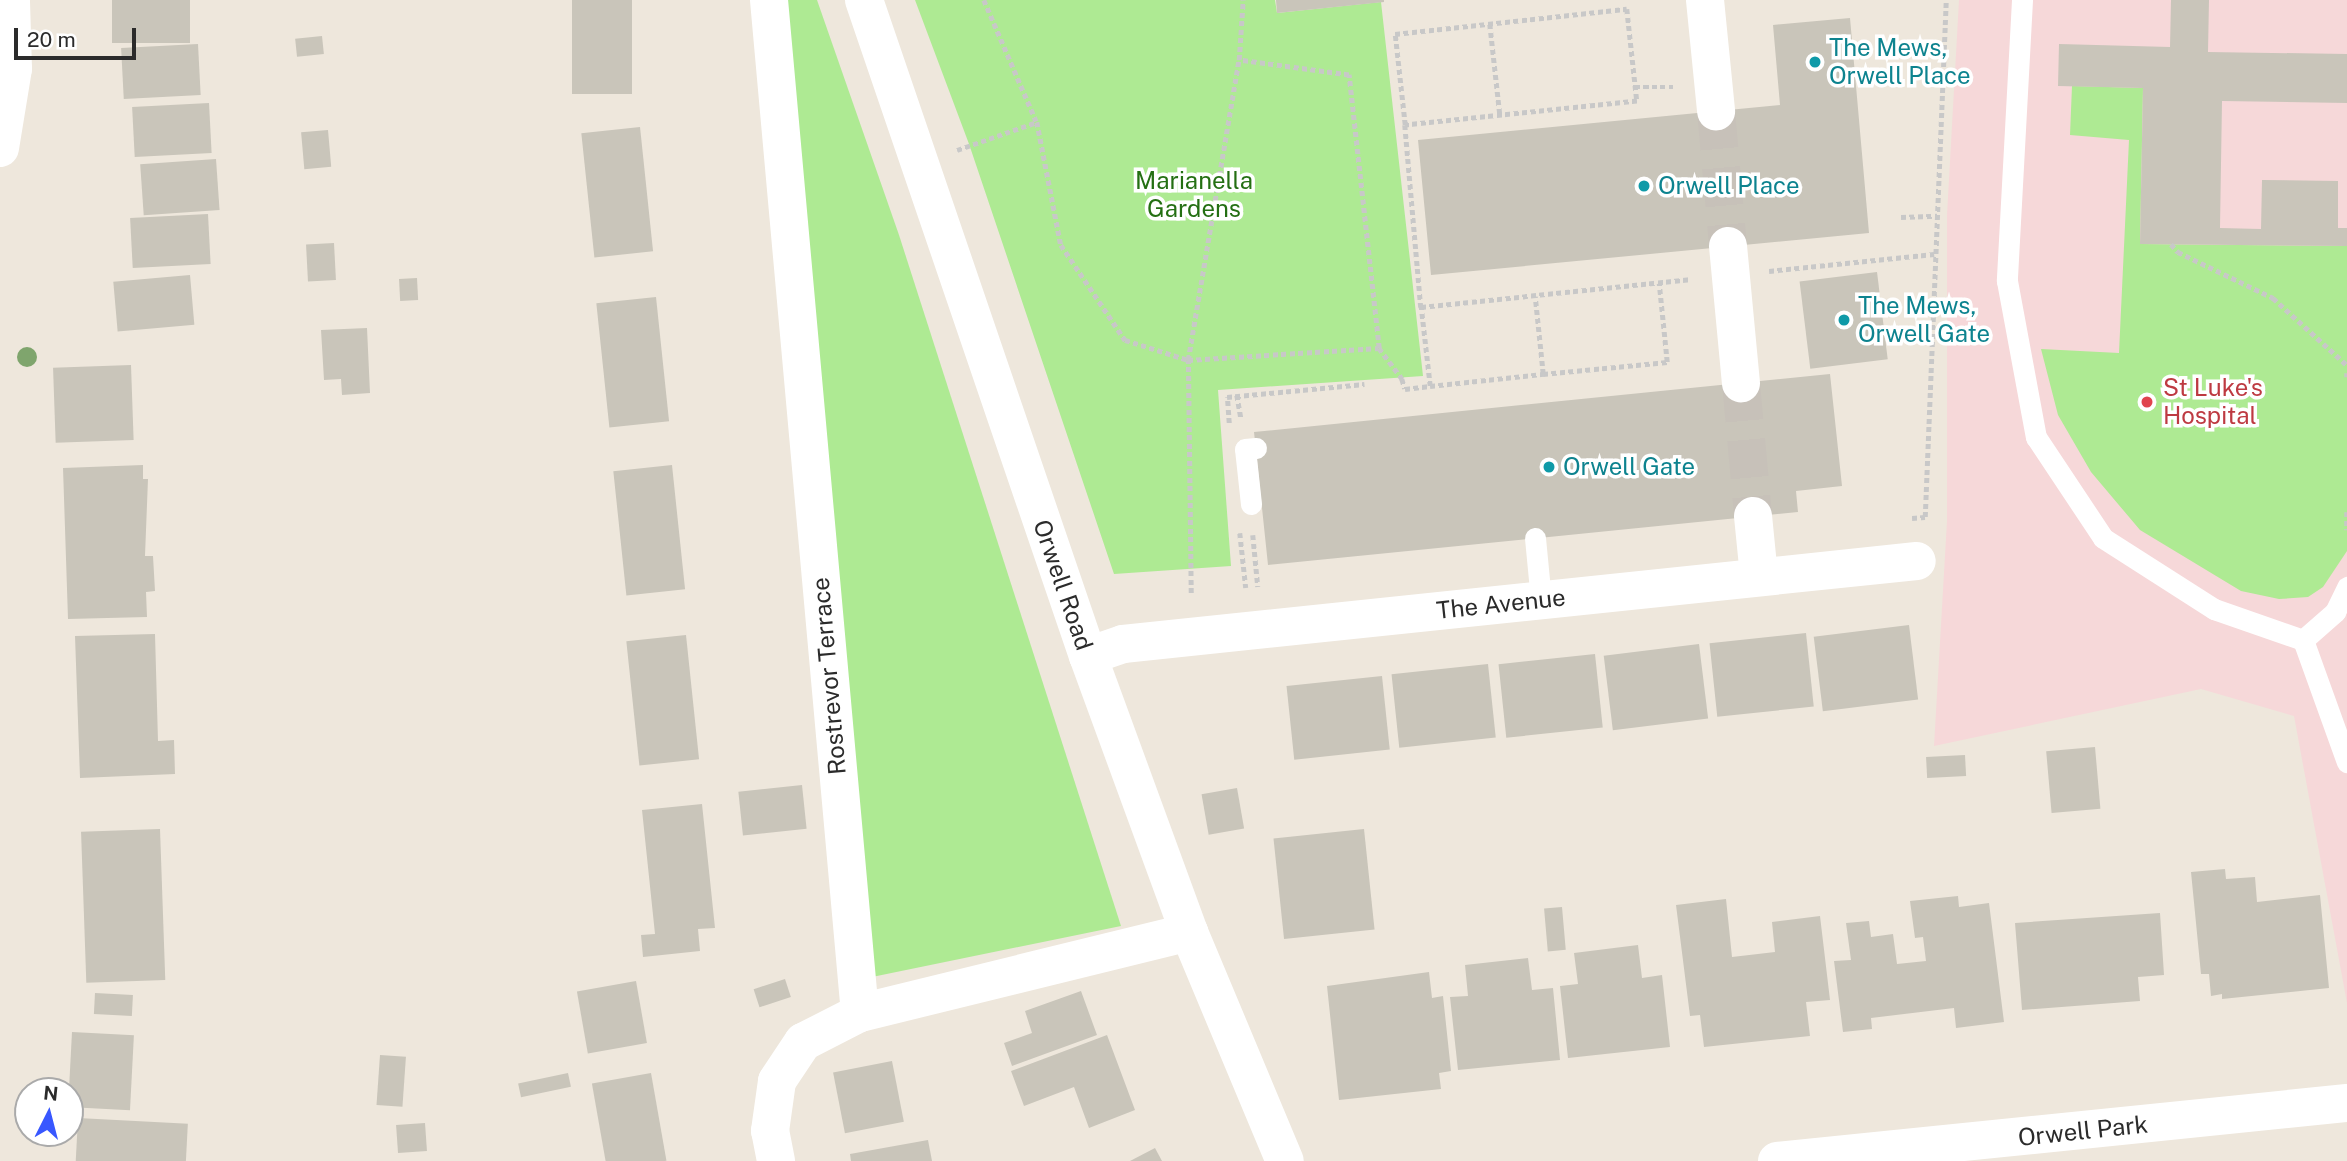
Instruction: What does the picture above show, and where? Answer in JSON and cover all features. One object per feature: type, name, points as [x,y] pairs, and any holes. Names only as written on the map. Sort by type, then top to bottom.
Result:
[{"type":"street","points":[[1,129],[13,69],[11,0]]},
{"type":"street","name":"Rostrevor Terrace","points":[[769,0],[860,1013]]},
{"type":"street","name":"Orwell Road","points":[[863,0],[1088,656],[1189,932],[1285,1161]]},
{"type":"street","points":[[1705,0],[1716,111]]},
{"type":"street","points":[[1729,261],[1741,383]]},
{"type":"street","points":[[1753,516],[1759,576]]},
{"type":"street","name":"The Avenue","points":[[1088,656],[1123,644],[1917,561]]},
{"type":"street","points":[[776,1161],[770,1131],[777,1081],[803,1042],[860,1013],[1189,932]]},
{"type":"street","name":"Orwell Park","points":[[1777,1161],[2347,1103]]},
{"type":"lane","points":[[2022,0],[2007,281],[2036,437],[2103,538],[2214,609],[2303,640]]},
{"type":"lane","points":[[1251,505],[1245,449],[1256,448]]},
{"type":"lane","points":[[1535,538],[1541,600]]},
{"type":"lane","points":[[2303,640],[2335,612],[2347,587]]},
{"type":"lane","points":[[2303,640],[2347,762]]},
{"type":"path","points":[[984,0],[1037,122],[1061,245],[1125,340],[1188,360],[1379,348]]},
{"type":"path","points":[[1191,593],[1188,360],[1239,60],[1243,0]]},
{"type":"path","points":[[1912,517],[1925,517],[1946,0]]},
{"type":"path","points":[[1405,125],[1637,102],[1627,9],[1395,34],[1430,386]]},
{"type":"path","points":[[1490,24],[1500,115]]},
{"type":"path","points":[[1239,60],[1349,75],[1379,348],[1402,379],[1405,389],[1667,362],[1659,283]]},
{"type":"path","points":[[956,150],[1037,122]]},
{"type":"path","points":[[1901,217],[1937,216]]},
{"type":"path","points":[[2171,244],[2178,252],[2273,298],[2347,365]]},
{"type":"path","points":[[1421,307],[1659,283],[1729,261],[1934,254]]},
{"type":"path","points":[[1535,296],[1543,374]]},
{"type":"path","points":[[2347,512],[2347,530]]},
{"type":"path","points":[[1256,564],[1258,587]]},
{"type":"path","points":[[1242,565],[1245,588]]},
{"type":"shaded area","name":"St Luke's Hospital","points":[[1959,0],[2347,0],[2347,1003],[2294,716],[2201,689],[1934,746],[1947,521],[1947,215]]},
{"type":"green space","points":[[780,0],[817,0],[899,235],[1121,926],[872,977]]},
{"type":"green space","name":"Marianella Gardens","points":[[915,0],[1275,0],[1277,13],[1381,2],[1423,376],[1218,390],[1231,566],[1114,574],[969,144]]},
{"type":"green space","points":[[2072,86],[2143,88],[2140,244],[2347,246],[2347,551],[2323,587],[2308,597],[2279,599],[2241,591],[2140,530],[2091,472],[2058,415],[2041,349],[2119,353],[2129,140],[2070,135]]},
{"type":"building","points":[[112,0],[190,0],[190,43],[112,43]]},
{"type":"building","points":[[572,0],[632,0],[632,94],[572,94]]},
{"type":"building","points":[[1276,0],[1384,0],[1384,2],[1277,13]]},
{"type":"building","points":[[2171,0],[2209,0],[2208,52],[2347,54],[2347,103],[2222,101],[2220,228],[2261,229],[2262,180],[2338,181],[2338,228],[2347,228],[2347,246],[2140,244],[2143,88],[2058,86],[2059,44],[2170,47]]},
{"type":"building","name":"Orwell Place","points":[[1850,18],[1869,233],[1431,275],[1418,140],[1780,105],[1773,25]]},
{"type":"building","points":[[322,36],[324,54],[297,57],[295,39]]},
{"type":"building","points":[[198,44],[201,95],[124,99],[121,48]]},
{"type":"building","points":[[209,103],[212,153],[135,157],[132,107]]},
{"type":"building","points":[[640,127],[653,251],[594,257],[581,133]]},
{"type":"building","points":[[328,130],[331,167],[304,169],[301,132]]},
{"type":"building","points":[[216,159],[220,210],[144,215],[140,164]]},
{"type":"building","points":[[208,214],[211,264],[133,268],[130,218]]},
{"type":"building","points":[[334,243],[336,280],[308,281],[306,244]]},
{"type":"building","points":[[1877,272],[1888,359],[1810,369],[1800,282]]},
{"type":"building","points":[[190,275],[194,325],[118,332],[113,282]]},
{"type":"building","points":[[417,278],[418,300],[400,301],[399,279]]},
{"type":"building","points":[[656,297],[669,421],[609,428],[596,303]]},
{"type":"building","points":[[367,328],[370,393],[342,395],[341,379],[324,380],[321,330]]},
{"type":"building","points":[[131,365],[134,440],[56,443],[53,368]]},
{"type":"building","name":"Orwell Gate","points":[[1830,374],[1842,486],[1796,491],[1798,512],[1268,565],[1254,432]]},
{"type":"building","points":[[143,465],[143,479],[148,479],[145,556],[153,556],[155,591],[146,592],[147,617],[68,619],[63,468]]},
{"type":"building","points":[[672,465],[685,589],[626,595],[613,471]]},
{"type":"building","points":[[1909,625],[1918,699],[1823,711],[1814,637]]},
{"type":"building","points":[[1806,633],[1814,707],[1717,717],[1710,643]]},
{"type":"building","points":[[155,634],[158,741],[174,740],[175,774],[80,778],[75,636]]},
{"type":"building","points":[[686,635],[699,759],[639,766],[626,641]]},
{"type":"building","points":[[1699,644],[1708,718],[1613,730],[1604,656]]},
{"type":"building","points":[[1595,654],[1603,728],[1506,738],[1499,664]]},
{"type":"building","points":[[1488,664],[1496,738],[1399,748],[1392,674]]},
{"type":"building","points":[[1382,676],[1390,750],[1294,760],[1287,686]]},
{"type":"building","points":[[2095,747],[2100,809],[2052,813],[2046,751]]},
{"type":"building","points":[[1965,755],[1966,776],[1927,778],[1926,757]]},
{"type":"building","points":[[802,785],[807,829],[743,835],[738,792]]},
{"type":"building","points":[[1237,788],[1244,828],[1209,835],[1202,794]]},
{"type":"building","points":[[702,804],[715,928],[698,929],[700,951],[643,957],[641,935],[655,934],[642,810]]},
{"type":"building","points":[[160,829],[165,980],[86,983],[81,832]]},
{"type":"building","points":[[1364,829],[1375,929],[1284,939],[1273,839]]},
{"type":"building","points":[[2225,869],[2226,879],[2255,877],[2257,902],[2320,895],[2329,988],[2222,999],[2222,994],[2211,996],[2209,974],[2201,974],[2191,872]]},
{"type":"building","points":[[1958,896],[1959,907],[1989,903],[2004,1022],[1956,1028],[1954,1008],[1871,1018],[1872,1029],[1843,1032],[1834,961],[1851,960],[1846,923],[1869,921],[1871,937],[1893,934],[1897,964],[1926,961],[1923,937],[1915,938],[1910,901]]},
{"type":"building","points":[[1726,899],[1732,957],[1775,952],[1772,922],[1820,916],[1830,1000],[1806,1002],[1810,1036],[1704,1047],[1700,1015],[1690,1016],[1676,905]]},
{"type":"building","points":[[1562,907],[1566,950],[1548,951],[1544,909]]},
{"type":"building","points":[[2160,913],[2164,975],[2138,977],[2140,1001],[2022,1010],[2015,923]]},
{"type":"building","points":[[1638,945],[1642,978],[1662,975],[1670,1047],[1568,1058],[1560,986],[1578,984],[1574,953]]},
{"type":"building","points":[[1528,958],[1532,990],[1553,988],[1560,1060],[1458,1070],[1450,997],[1468,996],[1465,965]]},
{"type":"building","points":[[1429,972],[1432,998],[1443,996],[1451,1071],[1439,1073],[1441,1089],[1339,1100],[1327,986]]},
{"type":"building","points":[[785,979],[791,997],[759,1007],[754,989]]},
{"type":"building","points":[[636,981],[647,1043],[588,1053],[577,991]]},
{"type":"building","points":[[1081,991],[1097,1035],[1012,1066],[1004,1043],[1032,1033],[1025,1011]]},
{"type":"building","points":[[95,993],[133,995],[132,1016],[94,1014]]},
{"type":"building","points":[[72,1032],[134,1035],[130,1110],[84,1108],[84,1077],[70,1077]]},
{"type":"building","points":[[1107,1035],[1135,1110],[1089,1128],[1074,1087],[1024,1106],[1011,1071]]},
{"type":"building","points":[[380,1055],[406,1057],[402,1107],[377,1105]]},
{"type":"building","points":[[892,1061],[904,1122],[845,1133],[833,1072]]},
{"type":"building","points":[[568,1073],[571,1087],[521,1097],[518,1084]]},
{"type":"building","points":[[651,1073],[666,1161],[606,1161],[592,1083]]},
{"type":"building","points":[[84,1118],[188,1124],[186,1161],[76,1161],[76,1147],[84,1147]]},
{"type":"building","points":[[425,1123],[427,1151],[398,1153],[396,1125]]},
{"type":"building","points":[[928,1140],[932,1161],[851,1161],[850,1154]]},
{"type":"building","points":[[1155,1148],[1162,1161],[1130,1161]]},
{"type":"tunnel","points":[[1716,111],[1728,246]]},
{"type":"tunnel","points":[[1741,383],[1753,516]]},
{"type":"place","name":"The Mews, Orwell Place","points":[[1815,62]]},
{"type":"place","name":"Orwell Place","points":[[1644,186]]},
{"type":"place","name":"The Mews, Orwell Gate","points":[[1844,320]]},
{"type":"place","name":"St Luke's Hospital","points":[[2147,402]]},
{"type":"place","name":"Orwell Gate","points":[[1549,467]]}]
